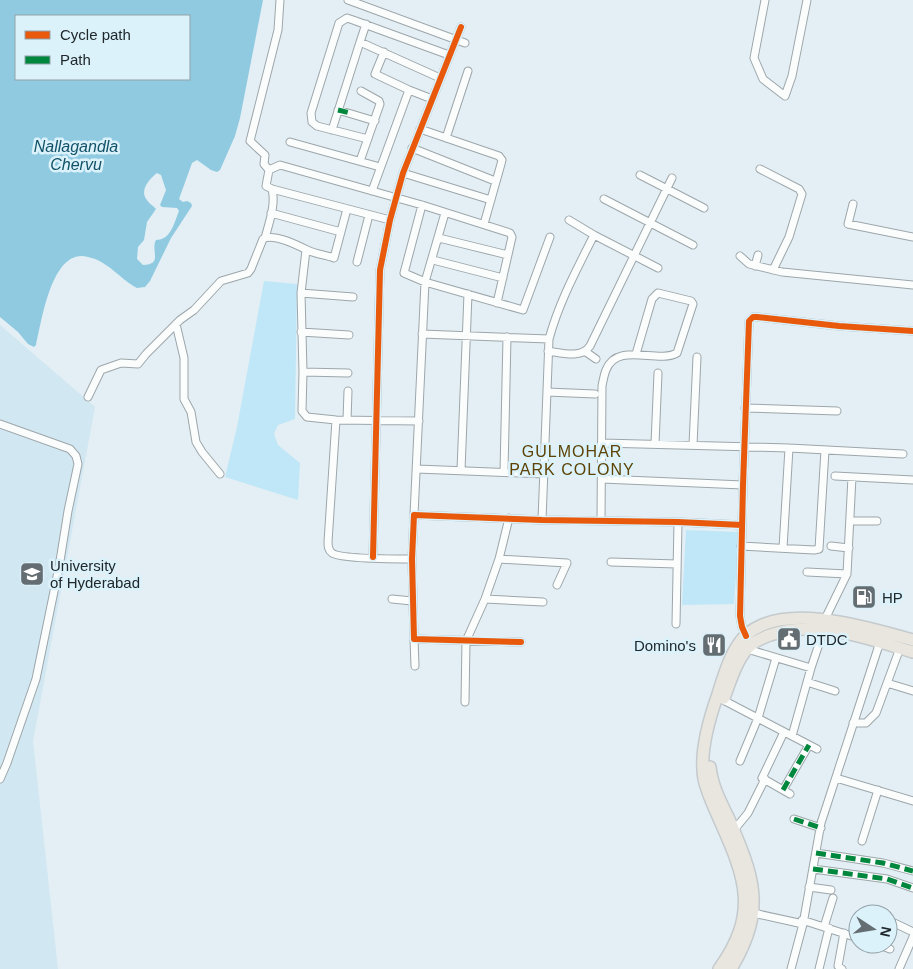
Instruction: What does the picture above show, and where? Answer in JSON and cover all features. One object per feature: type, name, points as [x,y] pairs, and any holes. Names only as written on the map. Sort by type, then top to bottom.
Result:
[{"type":"main road","points":[[723,968],[746,940],[753,912],[754,897],[751,876],[734,830],[715,789],[710,763],[714,734],[723,700],[738,663],[746,636],[759,627],[792,619],[824,624],[862,626],[913,640]]},
{"type":"main road","points":[[723,968],[742,923],[745,902],[745,893],[738,862],[707,791],[704,777],[703,762],[707,734],[723,678],[741,649],[776,633],[824,624],[913,652]]},
{"type":"main road","points":[[895,635],[913,633]]},
{"type":"street","points":[[269,170],[264,164],[265,155],[250,140],[278,30],[280,0]]},
{"type":"street","points":[[348,0],[465,43]]},
{"type":"street","points":[[765,0],[754,58],[763,79],[785,96],[792,76],[807,0]]},
{"type":"street","points":[[368,139],[314,125],[311,117],[339,22],[347,18],[449,55]]},
{"type":"street","points":[[332,130],[366,24]]},
{"type":"street","points":[[373,558],[380,270],[390,220],[403,173],[461,27]]},
{"type":"street","points":[[360,42],[440,78]]},
{"type":"street","points":[[384,52],[375,69],[375,74],[432,99]]},
{"type":"street","points":[[446,138],[468,71]]},
{"type":"street","points":[[372,191],[409,90]]},
{"type":"street","points":[[360,162],[380,102],[361,91]]},
{"type":"street","points":[[338,110],[375,121]]},
{"type":"street","points":[[420,129],[499,156],[502,160],[484,224]]},
{"type":"street","points":[[290,142],[380,168]]},
{"type":"street","points":[[412,148],[495,181]]},
{"type":"street","points":[[269,170],[280,165],[422,205],[510,233],[512,237],[497,303]]},
{"type":"street","points":[[760,168],[802,192],[790,237],[773,270]]},
{"type":"street","points":[[269,170],[266,186],[272,189],[390,220]]},
{"type":"street","points":[[403,173],[491,200]]},
{"type":"street","points":[[640,175],[704,208]]},
{"type":"street","points":[[548,351],[579,354],[586,352],[672,178]]},
{"type":"street","points":[[88,397],[101,370],[121,363],[138,364],[221,281],[248,273],[265,238],[274,194],[272,189]]},
{"type":"street","points":[[604,199],[693,245]]},
{"type":"street","points":[[853,204],[848,224],[913,237]]},
{"type":"street","points":[[422,205],[403,271],[406,275],[523,310],[550,237]]},
{"type":"street","points":[[334,258],[347,209]]},
{"type":"street","points":[[416,666],[412,601],[412,559],[422,334],[426,282],[445,213]]},
{"type":"street","points":[[271,214],[341,232]]},
{"type":"street","points":[[357,262],[369,215]]},
{"type":"street","points":[[569,220],[658,268]]},
{"type":"street","points":[[542,520],[548,339],[562,298],[594,235]]},
{"type":"street","points":[[265,238],[278,239],[300,245],[306,250],[344,259]]},
{"type":"street","points":[[439,238],[508,256]]},
{"type":"street","points":[[306,250],[301,293],[302,411],[311,417],[336,420],[419,421]]},
{"type":"street","points":[[755,266],[758,255]]},
{"type":"street","points":[[740,256],[750,264],[773,270],[913,285]]},
{"type":"street","points":[[432,260],[503,278]]},
{"type":"street","points":[[301,293],[353,297]]},
{"type":"street","points":[[601,521],[602,386],[606,369],[613,361],[624,356],[636,354],[671,356],[677,353],[693,304],[691,301],[658,293],[655,294],[636,354]]},
{"type":"street","points":[[461,470],[468,294]]},
{"type":"street","points":[[746,636],[740,616],[742,485],[748,324],[754,317],[839,326],[913,331]]},
{"type":"street","points":[[176,324],[184,358],[184,399],[191,412],[196,442],[220,474]]},
{"type":"street","points":[[302,332],[348,335]]},
{"type":"street","points":[[422,334],[548,339]]},
{"type":"street","points":[[504,472],[507,337]]},
{"type":"street","points":[[586,352],[596,359]]},
{"type":"street","points":[[693,445],[697,357]]},
{"type":"street","points":[[303,372],[348,373]]},
{"type":"street","points":[[655,444],[658,373]]},
{"type":"street","points":[[347,420],[348,391]]},
{"type":"street","points":[[547,392],[595,394]]},
{"type":"street","points":[[745,408],[837,411]]},
{"type":"street","points":[[336,420],[329,548],[333,554],[338,556],[412,559]]},
{"type":"street","points":[[0,424],[70,449],[76,456],[78,464],[36,679],[0,779]]},
{"type":"street","points":[[602,443],[744,446],[903,454]]},
{"type":"street","points":[[783,548],[789,448]]},
{"type":"street","points":[[742,546],[819,549],[825,450]]},
{"type":"street","points":[[417,469],[545,474]]},
{"type":"street","points":[[835,476],[913,480]]},
{"type":"street","points":[[792,736],[824,624],[847,574],[852,477]]},
{"type":"street","points":[[602,480],[742,485]]},
{"type":"street","points":[[414,515],[742,525]]},
{"type":"street","points":[[465,702],[466,641],[499,559],[509,518]]},
{"type":"street","points":[[850,521],[877,521]]},
{"type":"street","points":[[676,624],[678,522]]},
{"type":"street","points":[[830,546],[849,548]]},
{"type":"street","points":[[499,559],[567,563],[557,585]]},
{"type":"street","points":[[611,562],[677,564]]},
{"type":"street","points":[[807,572],[847,574]]},
{"type":"street","points":[[392,599],[412,601]]},
{"type":"street","points":[[484,599],[543,602]]},
{"type":"street","points":[[414,639],[521,642]]},
{"type":"street","points":[[791,969],[821,828],[880,642]]},
{"type":"street","points":[[853,723],[866,723],[876,713],[900,648]]},
{"type":"street","points":[[741,649],[810,668]]},
{"type":"street","points":[[740,761],[758,718],[776,658]]},
{"type":"street","points":[[807,682],[836,691]]},
{"type":"street","points":[[887,683],[913,692]]},
{"type":"street","points":[[723,700],[817,749]]},
{"type":"street","points":[[784,732],[762,778],[790,794]]},
{"type":"street","points":[[783,790],[809,745]]},
{"type":"street","points":[[836,778],[913,801]]},
{"type":"street","points":[[734,830],[748,813],[765,779]]},
{"type":"street","points":[[862,841],[878,790]]},
{"type":"street","points":[[794,819],[821,828]]},
{"type":"street","points":[[816,853],[883,863],[913,872]]},
{"type":"street","points":[[813,869],[887,879],[913,888]]},
{"type":"street","points":[[809,887],[831,890]]},
{"type":"street","points":[[819,969],[833,898]]},
{"type":"street","points":[[753,912],[827,927],[848,934]]},
{"type":"street","points":[[898,925],[913,932]]},
{"type":"street","points":[[842,969],[838,966],[844,933]]},
{"type":"street","points":[[899,969],[913,937]]},
{"type":"shaded area","points":[[264,281],[297,284],[295,419],[278,425],[274,434],[278,445],[300,463],[298,500],[225,477],[237,427]]},
{"type":"shaded area","name":"University of Hyderabad","points":[[0,325],[95,407],[33,741],[58,969],[0,969]]},
{"type":"shaded area","points":[[686,530],[739,532],[734,604],[682,605]]},
{"type":"water","name":"Nallagandla Chervu","points":[[0,0],[263,0],[235,136],[220,170],[217,172],[197,160],[192,163],[179,199],[183,202],[191,203],[192,206],[171,238],[150,281],[145,287],[137,288],[102,262],[88,257],[76,257],[66,263],[57,274],[46,304],[36,345],[34,347],[28,344],[18,332],[0,317]],"holes":[[[157,173],[161,175],[166,190],[160,205],[162,207],[177,208],[179,211],[169,234],[156,240],[154,260],[152,263],[143,265],[137,259],[138,247],[144,240],[147,222],[156,209],[149,203],[144,193],[151,178]]]},
{"type":"marked path","points":[[338,110],[350,113]]},
{"type":"marked path","points":[[783,790],[809,745]]},
{"type":"marked path","points":[[794,819],[821,828]]},
{"type":"marked path","points":[[816,853],[883,863],[913,871]]},
{"type":"marked path","points":[[813,869],[887,879],[913,888]]},
{"type":"cycle path","points":[[373,557],[380,270],[390,220],[403,173],[461,27]]},
{"type":"cycle path","points":[[746,636],[740,616],[749,321],[753,317],[757,317],[839,326],[913,331]]},
{"type":"cycle path","points":[[521,642],[414,639],[412,559],[414,515],[742,525]]},
{"type":"place","name":"University of Hyderabad","points":[[32,574]]},
{"type":"place","name":"HP","points":[[864,597]]},
{"type":"place","name":"DTDC","points":[[789,639]]},
{"type":"place","name":"Domino's","points":[[714,645]]},
{"type":"district","name":"GULMOHAR PARK COLONY","points":[[572,460]]}]
